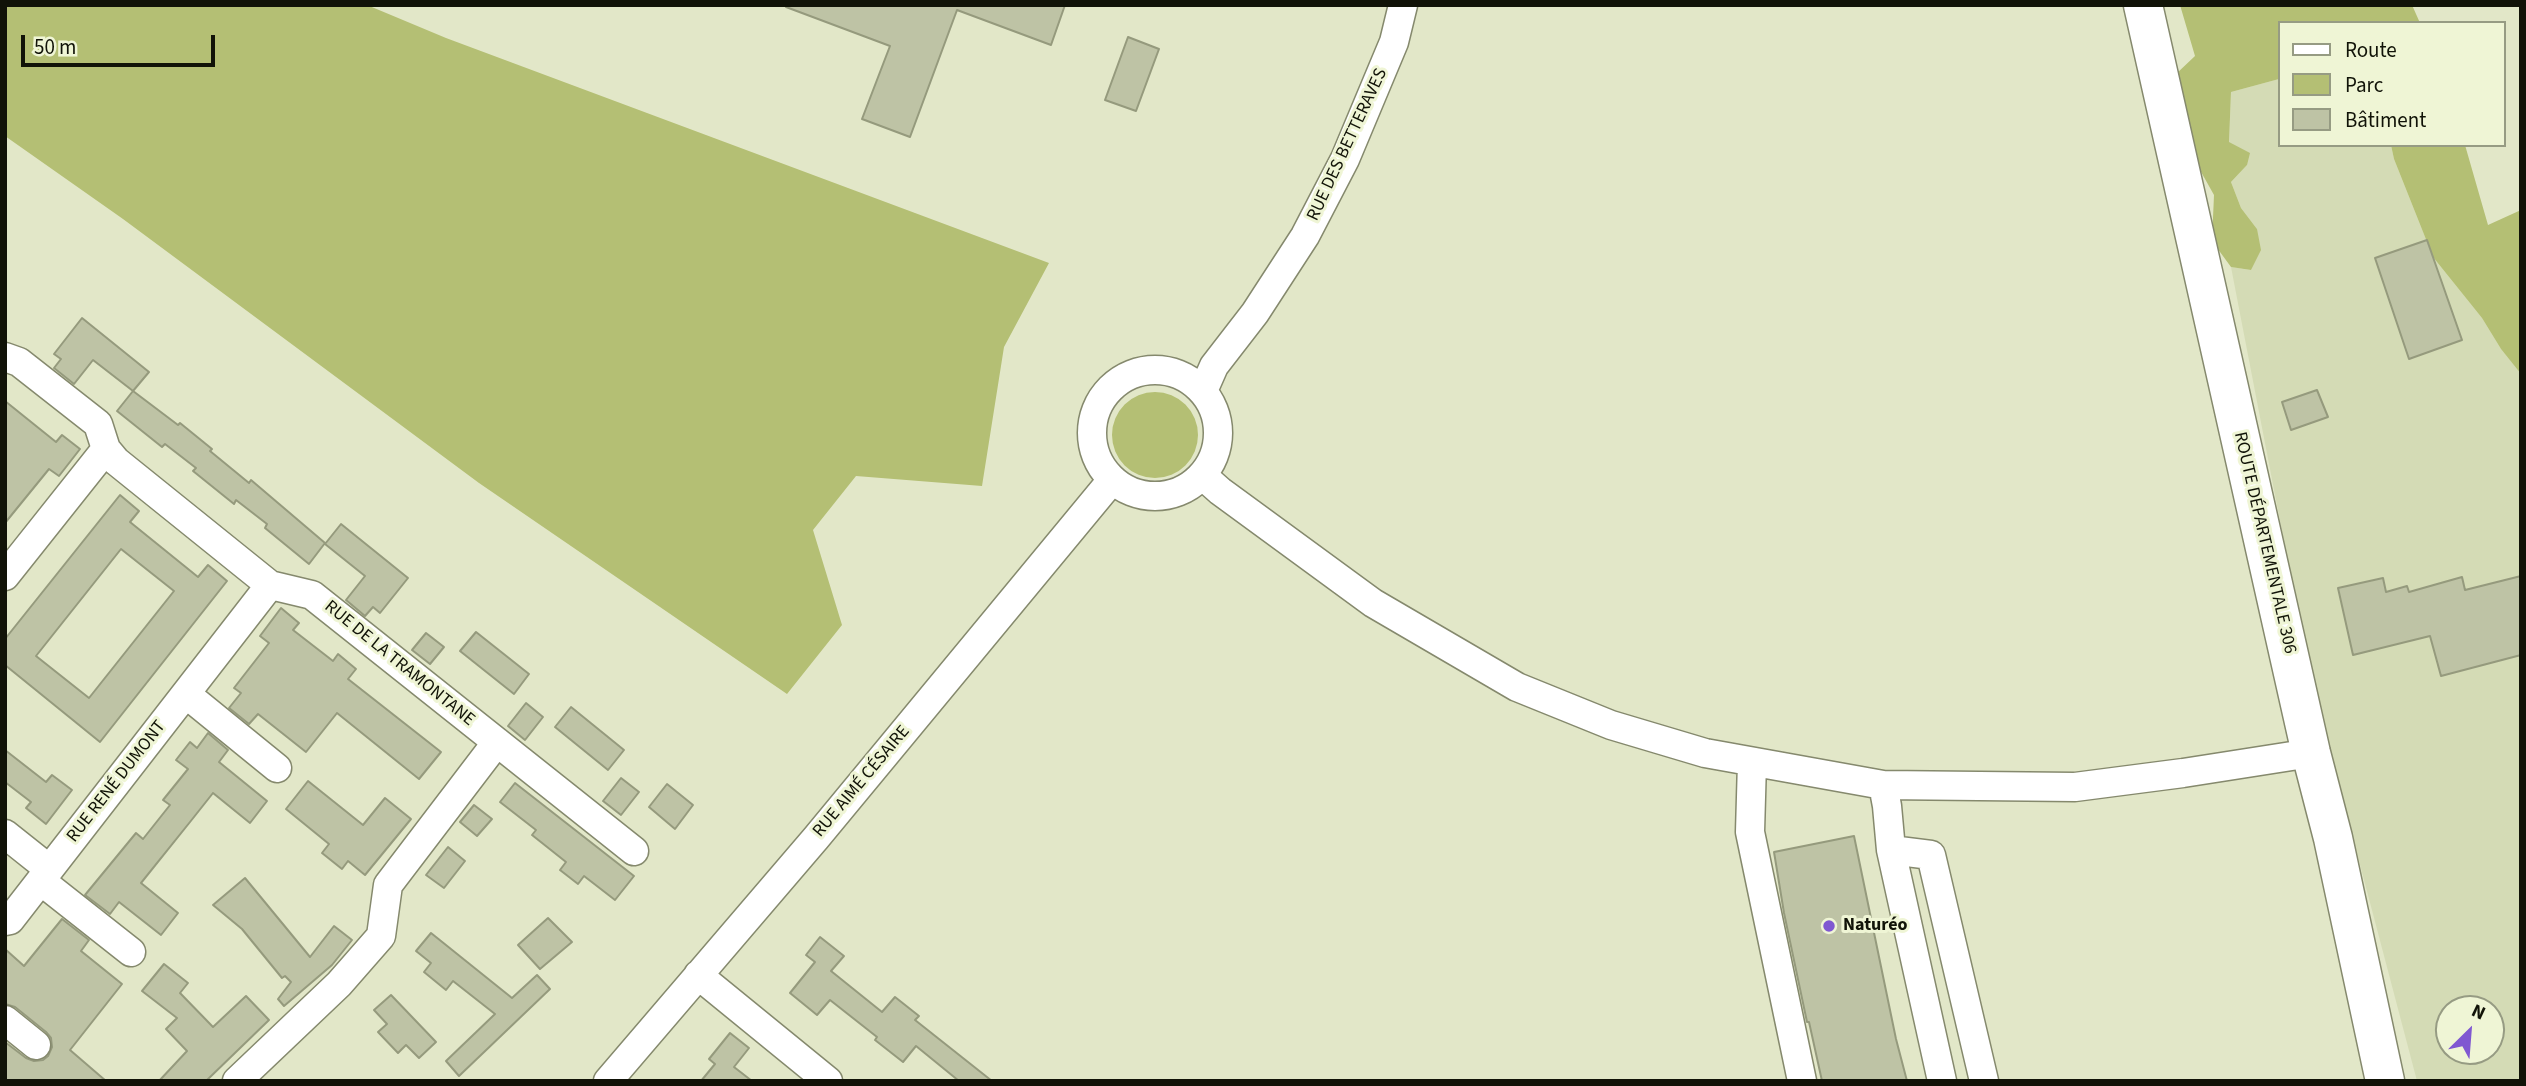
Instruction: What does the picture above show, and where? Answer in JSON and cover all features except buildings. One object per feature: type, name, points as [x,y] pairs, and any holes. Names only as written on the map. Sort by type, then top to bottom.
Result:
[{"type":"main road","name":"ROUTE DÉPARTEMENTALE 306","points":[[2143,5],[2311,753],[2333,838],[2385,1081]]},
{"type":"street","name":"RUE DES BETTERAVES","points":[[1203,391],[1214,366],[1255,313],[1305,236],[1345,159],[1394,42],[1403,5]]},
{"type":"street","name":"RUE DE LA TRAMONTANE","points":[[5,356],[19,362],[99,424],[106,449],[116,461],[270,585],[312,594],[634,851]]},
{"type":"street","points":[[1147,370],[1168,371],[1187,378],[1203,391],[1214,408],[1219,428],[1217,448],[1209,467],[1202,475],[1179,492],[1159,497],[1139,494],[1112,480],[1100,464],[1093,445],[1092,424],[1098,404],[1110,388],[1128,376],[1147,370]]},
{"type":"street","points":[[10,562],[106,449]]},
{"type":"street","points":[[1202,475],[1373,603],[1517,687],[1611,725],[1706,753],[1882,785],[2075,787],[2311,753]]},
{"type":"street","name":"RUE AIMÉ CÉSAIRE","points":[[608,1081],[816,838],[1112,480]]},
{"type":"street","name":"RUE RENÉ DUMONT","points":[[5,921],[10,920],[270,585]]},
{"type":"street","points":[[186,694],[277,768]]},
{"type":"street","points":[[237,1081],[339,984],[381,936],[388,885],[497,742]]},
{"type":"street","points":[[1752,762],[1750,832],[1802,1081]]},
{"type":"street","points":[[1882,785],[1891,850],[1942,1081]]},
{"type":"street","points":[[5,834],[45,875],[131,952]]},
{"type":"street","points":[[1891,850],[1931,855],[1984,1081]]},
{"type":"street","points":[[698,975],[828,1081]]},
{"type":"street","points":[[1928,1017],[1956,1033],[1971,1020]]},
{"type":"street","points":[[5,1020],[36,1045]]},
{"type":"shaded area","points":[[2278,79],[2278,147],[2391,147],[2433,257],[2482,318],[2501,349],[2521,374],[2521,1081],[2417,1081],[2309,671],[2231,267],[2251,270],[2257,229],[2241,208],[2231,182],[2247,165],[2229,143],[2231,92]]},
{"type":"green space","points":[[5,5],[367,5],[446,38],[1049,263],[1004,347],[982,486],[856,476],[813,530],[842,625],[787,694],[479,483],[123,219],[5,136]]},
{"type":"green space","points":[[2180,5],[2412,5],[2419,21],[2278,21],[2278,79],[2231,92],[2229,142],[2250,153],[2247,165],[2231,182],[2241,208],[2257,229],[2261,250],[2251,270],[2231,267],[2212,241],[2214,195],[2200,170],[2176,74],[2195,56]]},
{"type":"green space","points":[[2391,147],[2466,147],[2488,225],[2521,210],[2521,374],[2501,349],[2482,318],[2433,257]]},
{"type":"green space","points":[[1155,392],[1179,399],[1191,411],[1198,435],[1191,459],[1179,471],[1155,478],[1131,471],[1119,459],[1112,435],[1119,411],[1131,399]]},
{"type":"place","name":"Naturéo","points":[[1829,926]]}]
